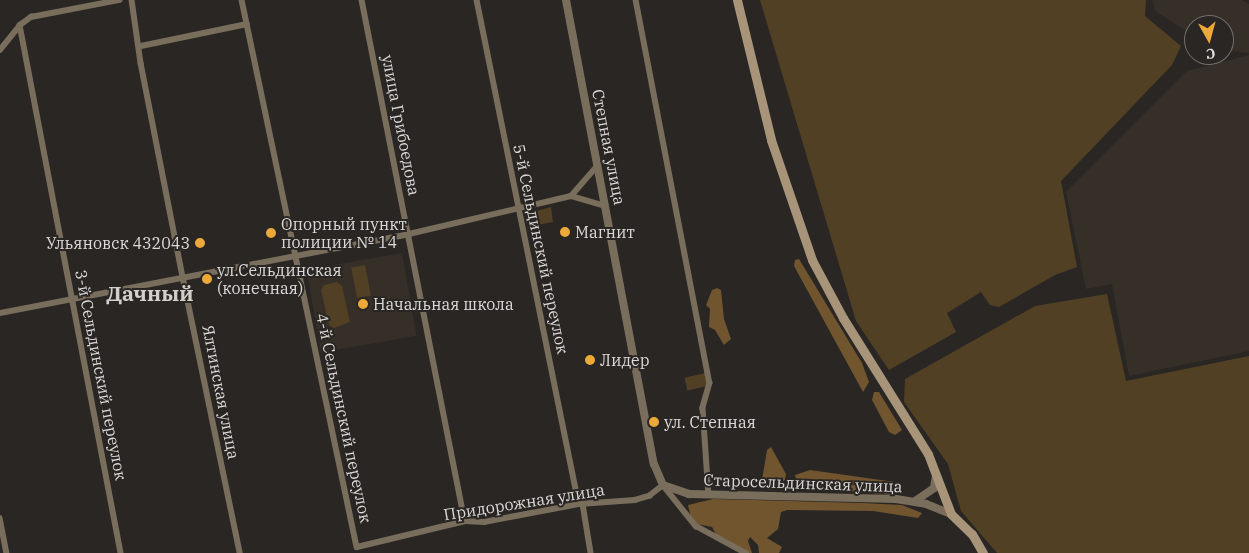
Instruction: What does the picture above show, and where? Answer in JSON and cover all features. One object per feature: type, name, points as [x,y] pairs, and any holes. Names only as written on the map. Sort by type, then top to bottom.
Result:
[{"type":"main road","points":[[737,0],[771,140],[803,239],[834,301],[936,470],[951,514]]},
{"type":"main road","name":"Старосельдинская улица","points":[[951,514],[967,528],[983,553]]},
{"type":"street","points":[[0,50],[20,25],[32,17],[119,0]]},
{"type":"street","name":"Ялтинская улица","points":[[132,0],[141,46],[141,62],[240,553]]},
{"type":"street","name":"4-й Сельдинский переулок","points":[[242,0],[357,547]]},
{"type":"street","name":"улица Грибоедова","points":[[362,0],[465,521]]},
{"type":"street","name":"5-й Сельдинский переулок","points":[[477,0],[518,209],[591,553]]},
{"type":"street","name":"Степная улица","points":[[566,0],[654,464],[663,485],[696,526],[746,553]]},
{"type":"street","points":[[636,0],[710,383],[703,408],[709,495]]},
{"type":"street","points":[[141,46],[247,24]]},
{"type":"street","name":"3-й Сельдинский переулок","points":[[20,25],[121,553]]},
{"type":"street","points":[[572,196],[598,165]]},
{"type":"street","points":[[0,313],[409,234],[572,196],[606,206]]},
{"type":"street","points":[[911,501],[921,500],[934,488],[936,470]]},
{"type":"street","name":"Старосельдинская улица","points":[[663,485],[675,492],[709,495],[856,496],[911,501],[951,514]]},
{"type":"street","name":"Придорожная улица","points":[[357,547],[465,521],[484,522],[581,504],[634,500],[649,496],[663,485]]},
{"type":"street","points":[[0,518],[7,553]]},
{"type":"shaded area","points":[[760,0],[1146,0],[1145,16],[1181,46],[1172,65],[1061,181],[1077,267],[1055,275],[999,307],[990,305],[981,292],[947,313],[956,332],[889,370],[856,321]]},
{"type":"shaded area","points":[[1152,0],[1241,0],[1249,4],[1249,53],[1234,51],[1234,15],[1184,15],[1184,30],[1155,11]]},
{"type":"shaded area","points":[[1249,55],[1249,351],[1129,376],[1112,284],[1086,289],[1066,192],[1187,71],[1210,65],[1234,65],[1234,59]]},
{"type":"shaded area","points":[[551,207],[553,222],[532,226],[529,213]]},
{"type":"shaded area","name":"Начальная школа","points":[[402,253],[417,336],[321,353],[306,270]]},
{"type":"shaded area","points":[[799,259],[862,363],[869,382],[863,392],[794,266],[795,260]]},
{"type":"shaded area","points":[[365,265],[371,295],[357,298],[351,268]]},
{"type":"shaded area","points":[[337,282],[342,286],[350,322],[334,328],[329,325],[321,290],[324,285]]},
{"type":"shaded area","points":[[717,288],[721,290],[724,319],[731,339],[724,345],[715,330],[709,327],[710,309],[706,305],[712,290]]},
{"type":"shaded area","points":[[1107,294],[1126,381],[1249,356],[1249,553],[997,553],[961,511],[948,464],[904,402],[905,379],[1035,306]]},
{"type":"shaded area","points":[[705,373],[708,386],[687,390],[685,378]]},
{"type":"shaded area","points":[[874,392],[879,392],[902,430],[895,435],[889,432],[872,400]]},
{"type":"shaded area","points":[[771,447],[786,474],[785,480],[770,490],[765,488],[762,480],[767,450]]},
{"type":"shaded area","points":[[810,470],[895,482],[901,491],[893,495],[798,487],[795,475]]},
{"type":"shaded area","points":[[713,499],[902,505],[922,513],[918,518],[873,511],[787,510],[781,512],[778,529],[767,538],[782,547],[779,553],[759,553],[758,545],[750,537],[748,541],[752,553],[744,553],[717,536],[712,527],[692,523],[688,505]]},
{"type":"place","name":"Магнит","points":[[565,232]]},
{"type":"place","name":"Опорный пункт полиции № 14","points":[[271,233]]},
{"type":"place","name":"Ульяновск 432043","points":[[200,243]]},
{"type":"place","name":"ул.Сельдинская (конечная)","points":[[207,279]]},
{"type":"place","name":"Начальная школа","points":[[363,304]]},
{"type":"place","name":"Лидер","points":[[590,360]]},
{"type":"place","name":"ул. Степная","points":[[654,422]]},
{"type":"district","name":"Дачный","points":[[150,293]]}]
